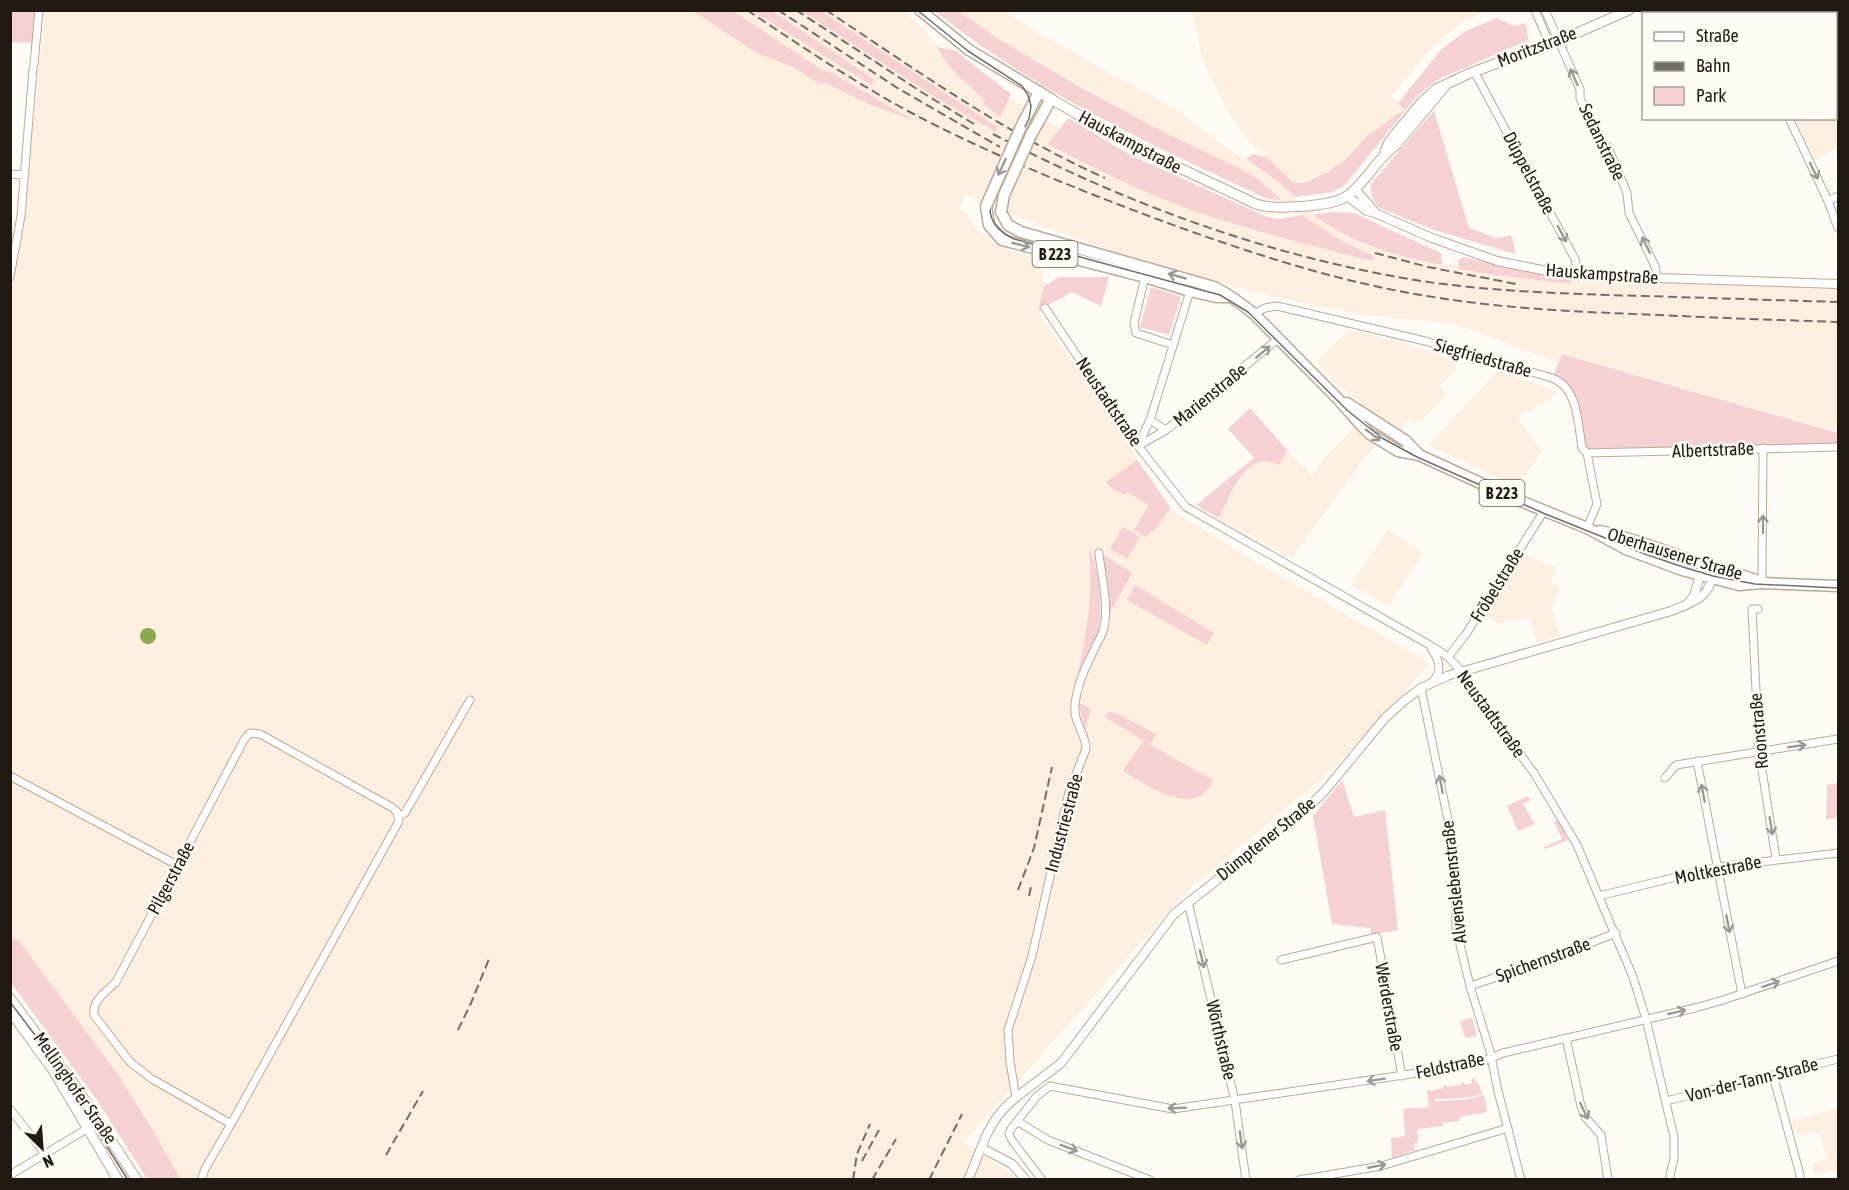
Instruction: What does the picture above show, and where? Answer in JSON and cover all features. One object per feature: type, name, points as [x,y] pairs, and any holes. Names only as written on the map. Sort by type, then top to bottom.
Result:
[{"type":"main road","points":[[920,10],[969,50],[1045,95]]},
{"type":"main road","name":"Moritzstraße","points":[[1355,189],[1384,153],[1389,142],[1420,104],[1436,89],[1474,71],[1554,42],[1629,10]]},
{"type":"main road","name":"Oberhausener Straße","points":[[1045,95],[1020,129],[986,206],[989,225],[1002,240],[1190,291],[1216,297],[1228,297],[1239,302],[1254,314],[1359,423],[1382,442],[1398,451],[1419,455],[1587,528],[1641,556],[1700,576],[1739,585],[1762,583],[1839,586]]},
{"type":"main road","name":"Oberhausener Straße","points":[[1045,95],[1031,135],[1004,195],[1001,212],[1008,225],[1021,232],[1214,287],[1225,292],[1228,297]]},
{"type":"main road","name":"Hauskampstraße","points":[[1045,95],[1131,145],[1256,204],[1272,208],[1286,208],[1327,203],[1347,196],[1355,189]]},
{"type":"main road","name":"Oberhausener Straße","points":[[1587,528],[1620,536],[1709,566],[1750,576],[1762,583]]},
{"type":"main road","name":"Mellinghofer Straße","points":[[10,998],[99,1121],[137,1179]]},
{"type":"main road","name":"Mellinghofer Straße","points":[[10,1011],[53,1070],[118,1179]]},
{"type":"street","points":[[10,277],[21,216],[39,10]]},
{"type":"street","points":[[1535,10],[1554,42]]},
{"type":"street","points":[[1545,10],[1554,42]]},
{"type":"street","name":"Sedanstraße","points":[[1554,42],[1580,89],[1580,98],[1598,140],[1608,147],[1627,193],[1629,213],[1655,266],[1657,278]]},
{"type":"street","name":"Düppelstraße","points":[[1474,71],[1575,258],[1578,276]]},
{"type":"street","points":[[1790,120],[1839,228]]},
{"type":"street","points":[[10,174],[23,176]]},
{"type":"street","name":"Hauskampstraße","points":[[1355,189],[1375,213]]},
{"type":"street","name":"Hauskampstraße","points":[[1347,196],[1367,211],[1432,238],[1497,261],[1578,276],[1839,284]]},
{"type":"street","points":[[1828,201],[1839,196]]},
{"type":"street","points":[[1145,277],[1134,323],[1136,333],[1173,345]]},
{"type":"street","points":[[1138,446],[1150,420],[1190,291]]},
{"type":"street","name":"Siegfriedstraße","points":[[1254,314],[1265,308],[1277,306],[1425,341],[1556,379],[1571,393],[1582,448],[1587,453],[1597,504],[1587,528]]},
{"type":"street","name":"Neustadtstraße","points":[[1045,308],[1138,446],[1186,507],[1428,644],[1448,657],[1461,671],[1534,773],[1577,845],[1616,933],[1646,1019],[1674,1137],[1674,1158],[1669,1179]]},
{"type":"street","name":"Marienstraße","points":[[1138,446],[1166,430],[1278,339]]},
{"type":"street","points":[[1150,420],[1166,430]]},
{"type":"street","name":"Albertstraße","points":[[1587,453],[1839,447]]},
{"type":"street","points":[[1762,583],[1763,448]]},
{"type":"street","name":"Fröbelstraße","points":[[1448,657],[1466,634],[1544,511]]},
{"type":"street","name":"Industriestraße","points":[[1016,1098],[1008,1030],[1032,956],[1069,792],[1086,749],[1085,741],[1075,719],[1074,709],[1078,686],[1104,628],[1105,614],[1099,553]]},
{"type":"street","points":[[1687,604],[1694,596],[1700,576],[1709,566]]},
{"type":"street","name":"Dümptener Straße","points":[[968,1179],[996,1119],[1016,1098],[1062,1062],[1174,915],[1298,816],[1323,793],[1385,718],[1421,688],[1461,671],[1671,611],[1699,600],[1712,579],[1709,566]]},
{"type":"street","name":"Roonstraße","points":[[1758,609],[1752,609],[1759,751],[1776,859]]},
{"type":"street","points":[[1428,644],[1437,656],[1439,666],[1437,677],[1432,682]]},
{"type":"street","name":"Alvenslebenstraße","points":[[1421,688],[1448,820],[1455,885],[1456,928],[1470,986],[1490,1051],[1521,1179]]},
{"type":"street","points":[[201,1179],[397,826],[399,816],[405,813],[470,700]]},
{"type":"street","name":"Pilgerstraße","points":[[231,1124],[152,1079],[130,1062],[94,1015],[93,1008],[97,1000],[116,982],[244,740],[250,733],[260,734],[393,808],[399,816]]},
{"type":"street","points":[[1665,778],[1676,765],[1839,739]]},
{"type":"street","points":[[1697,761],[1742,994]]},
{"type":"street","points":[[10,776],[177,865]]},
{"type":"street","name":"Moltkestraße","points":[[1599,896],[1717,867],[1839,853]]},
{"type":"street","name":"Wörthstraße","points":[[1188,902],[1235,1101],[1246,1179]]},
{"type":"street","name":"Spichernstraße","points":[[1470,986],[1539,963],[1616,933]]},
{"type":"street","name":"Werderstraße","points":[[1281,960],[1377,937],[1402,1076]]},
{"type":"street","name":"Feldstraße","points":[[1017,1121],[1042,1090],[1053,1086],[1173,1109],[1451,1068],[1503,1053],[1695,1008],[1839,961]]},
{"type":"street","points":[[1566,1038],[1581,1106],[1585,1117],[1601,1135],[1608,1179]]},
{"type":"street","name":"Von-der-Tann-Straße","points":[[1666,1101],[1839,1059]]},
{"type":"street","points":[[1773,1075],[1800,1175]]},
{"type":"street","points":[[10,1109],[45,1154]]},
{"type":"street","points":[[10,1175],[99,1121]]},
{"type":"street","points":[[1042,1179],[1011,1139],[1009,1134],[1017,1121],[1048,1140],[1150,1179]]},
{"type":"street","points":[[1299,1179],[1382,1166],[1508,1128]]},
{"type":"street","points":[[982,1148],[1012,1164],[1026,1179]]},
{"type":"shaded area","points":[[45,11],[904,11],[927,32],[937,47],[954,50],[999,93],[1131,168],[1192,195],[1351,247],[1302,215],[1259,180],[1241,169],[1164,132],[997,38],[958,11],[1006,11],[1039,34],[1175,109],[1281,184],[1313,215],[1352,240],[1378,249],[1442,265],[1458,265],[1569,280],[1838,287],[1838,432],[1562,353],[1557,362],[1453,323],[1362,315],[1266,295],[1140,261],[978,203],[977,200],[966,195],[959,208],[968,215],[977,229],[1000,246],[1040,260],[1044,286],[1038,311],[1172,510],[1430,664],[1333,769],[1187,891],[964,1142],[1019,1179],[147,1179],[97,1100],[11,983],[10,231],[24,232],[29,155]]},
{"type":"shaded area","points":[[1192,11],[1486,11],[1461,23],[1432,46],[1391,97],[1406,110],[1367,136],[1345,160],[1328,172],[1304,183],[1294,183],[1243,134],[1226,109],[1203,61]]},
{"type":"shaded area","points":[[1838,85],[1838,148],[1815,160],[1796,120],[1837,120]]},
{"type":"shaded area","points":[[1349,329],[1420,348],[1446,358],[1458,367],[1439,387],[1447,394],[1425,417],[1413,423],[1408,419],[1400,431],[1382,421],[1337,384],[1316,362]]},
{"type":"shaded area","points":[[1497,372],[1503,372],[1559,393],[1518,418],[1542,451],[1524,477],[1520,488],[1428,445]]},
{"type":"shaded area","points":[[1355,427],[1376,445],[1292,558],[1219,518],[1246,469],[1256,462],[1268,460],[1279,465],[1287,450],[1312,475],[1325,457]]},
{"type":"shaded area","points":[[1388,529],[1423,553],[1388,606],[1351,584]]},
{"type":"shaded area","points":[[1523,554],[1557,568],[1551,582],[1560,587],[1552,608],[1560,636],[1537,643],[1530,617],[1499,624],[1484,614]]},
{"type":"shaded area","points":[[148,628],[154,630],[156,636],[154,642],[148,644],[142,642],[140,636],[142,630]]},
{"type":"shaded area","points":[[1838,1108],[1838,1169],[1815,1175],[1812,1163],[1826,1159],[1820,1133],[1800,1135],[1794,1129],[1792,1121]]},
{"type":"green space","points":[[11,11],[37,11],[34,43],[11,42]]},
{"type":"green space","points":[[693,11],[733,11],[822,70],[830,72],[915,121],[871,105],[824,82],[822,85],[792,67],[757,53]]},
{"type":"green space","points":[[753,11],[772,11],[875,80],[871,85]]},
{"type":"green space","points":[[802,11],[821,11],[997,127],[996,132],[935,97]]},
{"type":"green space","points":[[935,11],[958,11],[997,38],[1082,88],[1164,132],[1241,169],[1259,180],[1282,200],[1268,199],[1096,115],[1013,67]]},
{"type":"green space","points":[[1838,11],[1838,68],[1837,12],[1808,12]]},
{"type":"green space","points":[[1497,18],[1514,26],[1526,23],[1528,40],[1437,80],[1417,96],[1344,186],[1332,192],[1295,197],[1246,159],[1253,154],[1266,157],[1294,183],[1304,183],[1328,172],[1345,160],[1367,136],[1405,110],[1398,103],[1440,51],[1466,31]]},
{"type":"green space","points":[[937,47],[954,50],[1011,94],[1000,117],[983,104],[985,100],[952,69]]},
{"type":"green space","points":[[1434,111],[1469,228],[1496,238],[1511,235],[1516,254],[1434,230],[1378,207],[1371,194],[1371,184]]},
{"type":"green space","points":[[1068,118],[1130,155],[1265,216],[1279,219],[1302,215],[1343,242],[1374,256],[1372,261],[1278,237],[1209,216],[1116,178],[1048,144]]},
{"type":"green space","points":[[1332,212],[1354,213],[1441,253],[1442,265],[1374,247],[1344,234],[1313,215]]},
{"type":"green space","points":[[1463,257],[1569,280],[1572,284],[1458,269],[1459,260]]},
{"type":"green space","points":[[1059,277],[1109,277],[1101,306],[1072,292],[1038,311],[1044,286]]},
{"type":"green space","points":[[1151,287],[1181,297],[1169,335],[1140,327]]},
{"type":"green space","points":[[1562,354],[1838,433],[1838,444],[1588,451],[1585,447],[1572,393],[1553,376]]},
{"type":"green space","points":[[1250,408],[1287,450],[1279,465],[1267,461],[1257,463],[1241,476],[1219,518],[1196,505],[1254,458],[1228,429]]},
{"type":"green space","points":[[1137,460],[1170,507],[1159,525],[1146,537],[1134,530],[1149,505],[1127,492],[1125,495],[1110,487],[1106,482]]},
{"type":"green space","points":[[1123,527],[1140,537],[1127,559],[1110,549]]},
{"type":"green space","points":[[1089,548],[1098,579],[1100,615],[1097,635],[1078,673],[1089,611]]},
{"type":"green space","points":[[1104,555],[1132,573],[1107,618],[1108,612]]},
{"type":"green space","points":[[1135,585],[1214,633],[1207,645],[1127,600]]},
{"type":"green space","points":[[1078,702],[1091,709],[1085,730]]},
{"type":"green space","points":[[1109,712],[1116,713],[1156,734],[1150,745],[1213,780],[1205,792],[1196,798],[1186,799],[1163,794],[1123,771],[1144,741],[1105,717]]},
{"type":"green space","points":[[1342,780],[1354,817],[1385,810],[1398,930],[1372,935],[1370,928],[1332,924],[1313,816]]},
{"type":"green space","points":[[1838,783],[1838,817],[1826,820],[1827,785]]},
{"type":"green space","points":[[1528,796],[1530,800],[1523,804],[1535,824],[1518,831],[1507,806]]},
{"type":"green space","points":[[1558,820],[1568,840],[1545,849],[1544,847],[1562,839],[1554,822]]},
{"type":"green space","points":[[11,937],[19,941],[119,1076],[180,1179],[147,1179],[97,1100],[11,983]]},
{"type":"green space","points":[[1472,1018],[1477,1036],[1465,1038],[1460,1021]]},
{"type":"green space","points":[[1472,1078],[1479,1084],[1482,1094],[1465,1098],[1435,1099],[1435,1101],[1463,1100],[1484,1095],[1487,1112],[1460,1117],[1459,1121],[1443,1123],[1443,1126],[1417,1129],[1418,1143],[1414,1143],[1415,1150],[1392,1158],[1391,1138],[1405,1136],[1403,1109],[1429,1107],[1427,1089],[1431,1091],[1446,1085],[1447,1087],[1461,1085],[1464,1082],[1465,1085],[1472,1083]]},
{"type":"tram line","points":[[917,10],[968,51],[1022,86],[1028,95],[1031,106],[1029,119],[1000,176],[990,206],[993,222],[1009,236],[1220,295],[1248,312],[1348,411],[1382,438],[1417,457],[1543,513],[1645,554],[1713,576],[1755,584],[1838,588]]},
{"type":"tram line","points":[[10,1002],[44,1047],[128,1180]]},
{"type":"railway","points":[[747,10],[866,87],[971,142],[1032,170],[1125,207],[1306,269],[1396,291],[1514,307],[1601,313],[1838,322]]},
{"type":"railway","points":[[778,10],[899,89],[1000,147]]},
{"type":"railway","points":[[796,10],[974,124]]},
{"type":"railway","points":[[826,10],[997,121],[1032,142],[1105,178]]},
{"type":"railway","points":[[993,134],[1097,184],[1204,226],[1259,244],[1371,272],[1428,282],[1509,290],[1838,302]]},
{"type":"railway","points":[[1375,253],[1428,267],[1516,284]]},
{"type":"railway","points":[[1018,890],[1034,848],[1052,767]]},
{"type":"railway","points":[[1029,896],[1031,887]]},
{"type":"railway","points":[[458,1030],[489,959]]},
{"type":"railway","points":[[386,1155],[423,1091]]},
{"type":"railway","points":[[929,1180],[962,1114]]},
{"type":"railway","points":[[853,1180],[857,1154],[870,1124]]},
{"type":"railway","points":[[862,1161],[879,1130]]},
{"type":"railway","points":[[872,1180],[896,1139]]}]
